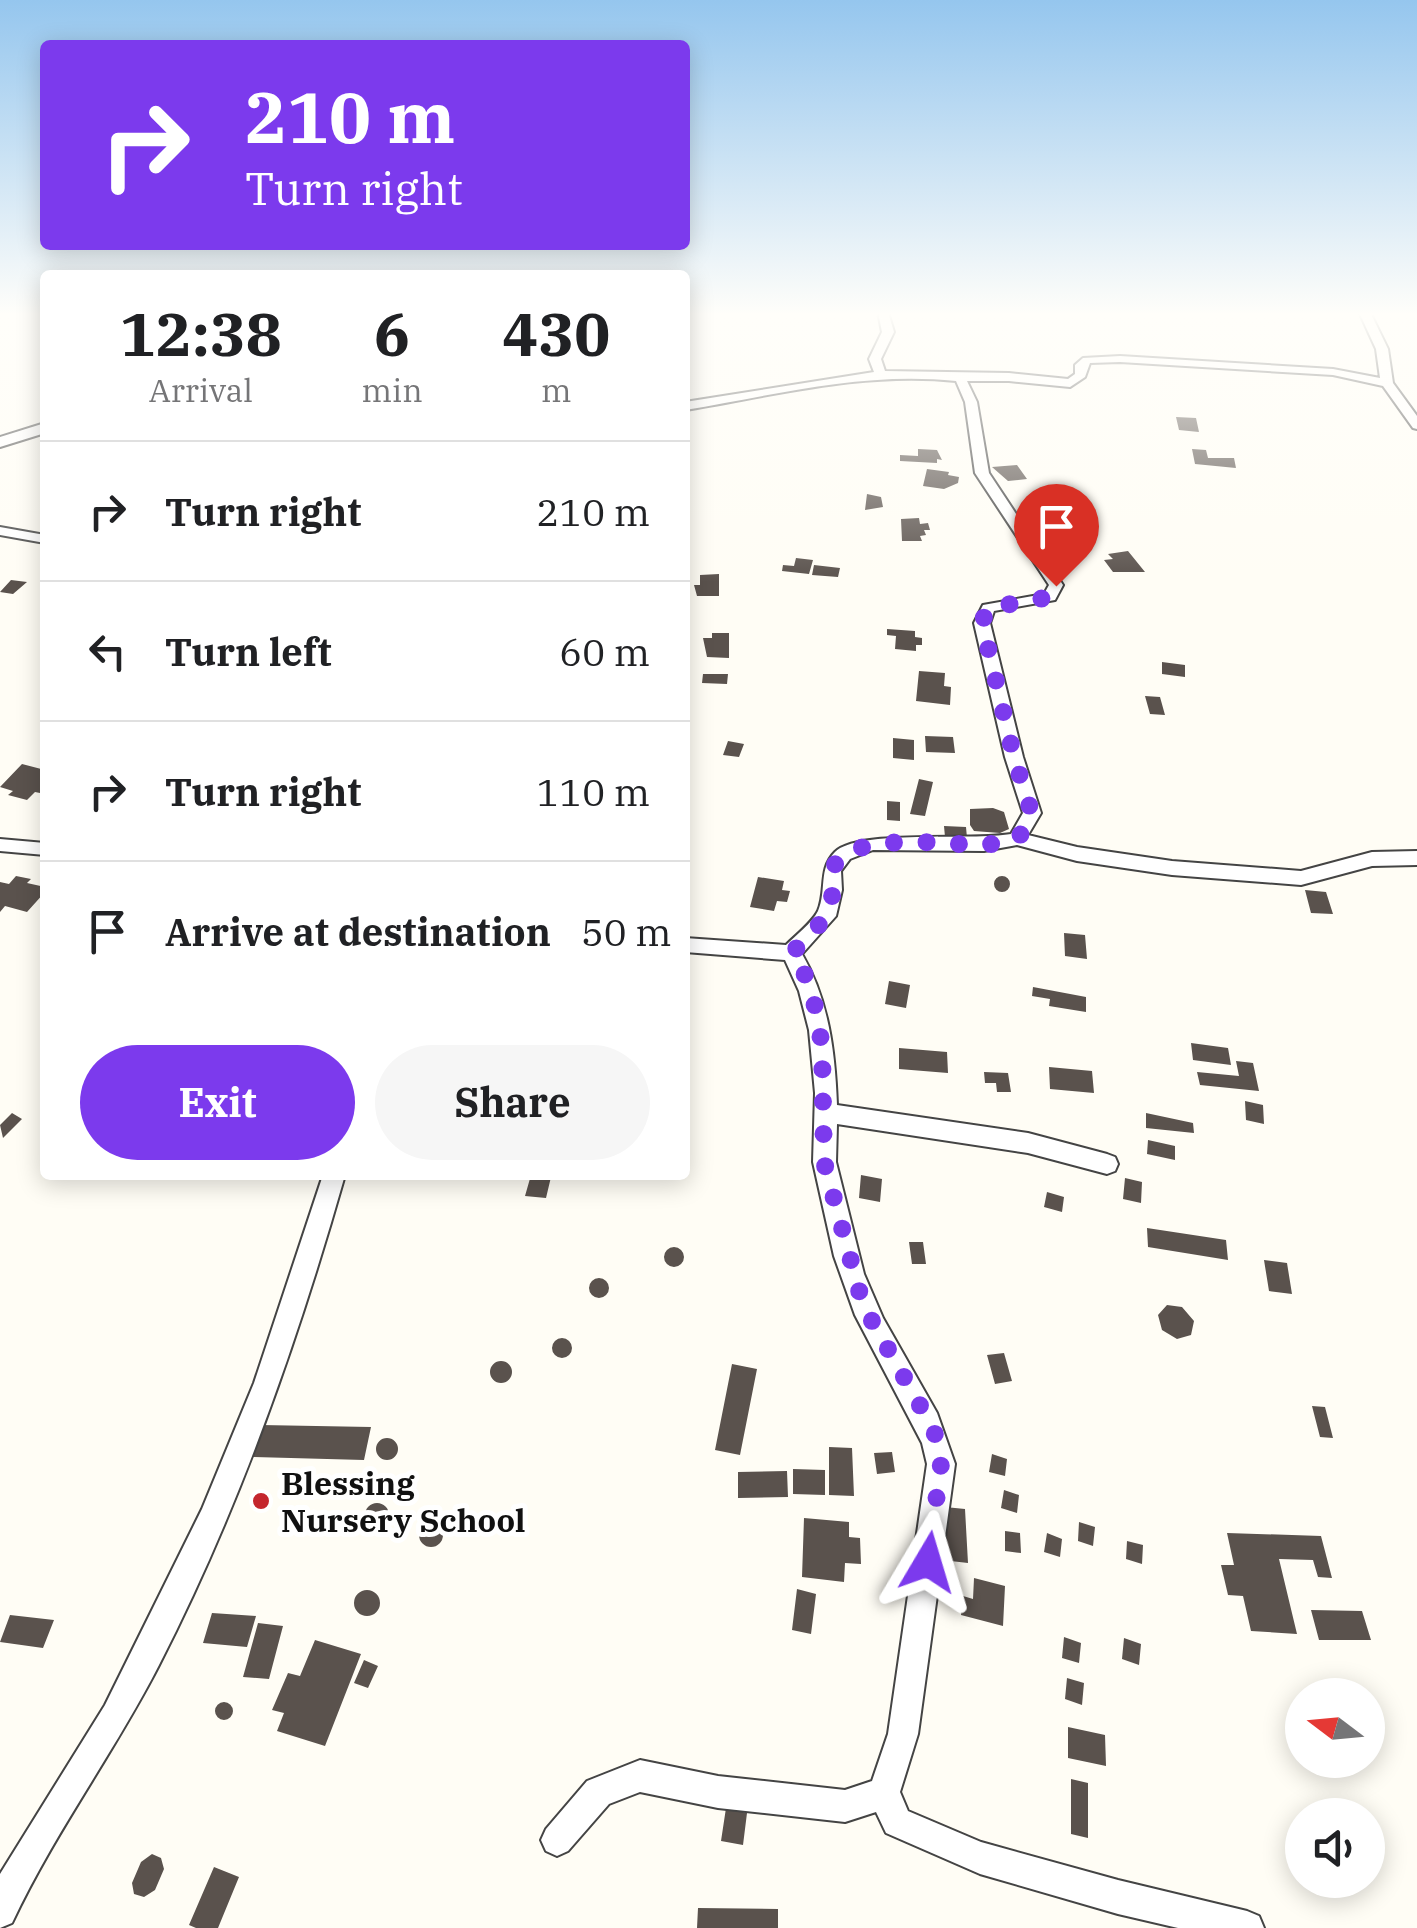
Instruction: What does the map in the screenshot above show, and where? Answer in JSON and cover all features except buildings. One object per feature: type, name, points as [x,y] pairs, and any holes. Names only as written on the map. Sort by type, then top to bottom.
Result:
[{"type":"street","points":[[971,402],[982,473],[1056,586],[1050,597],[988,608],[982,622],[1014,757],[1032,814],[1018,839]]},
{"type":"street","points":[[1401,402],[1417,425]]},
{"type":"street","points":[[0,442],[40,430]]},
{"type":"street","points":[[0,531],[40,538]]},
{"type":"street","points":[[690,945],[791,953],[826,916],[833,890],[832,870],[843,854],[872,844],[984,845],[1018,839],[1077,854],[1153,865],[1300,878],[1372,859],[1417,858]]},
{"type":"street","points":[[0,846],[40,848]]},
{"type":"street","points":[[791,953],[807,978],[816,1010],[826,1112],[824,1162],[863,1305],[934,1430],[941,1464],[904,1734],[884,1793],[897,1822],[980,1858],[1247,1928]]},
{"type":"street","points":[[826,1112],[1028,1143],[1107,1164]]},
{"type":"street","points":[[0,1911],[14,1879],[115,1719],[190,1570],[298,1304],[333,1180]]},
{"type":"street","points":[[557,1840],[598,1792],[640,1776],[718,1792],[846,1806],[884,1793]]},
{"type":"place","name":"Blessing Nursery School","points":[[261,1501]]},
{"type":"route","points":[[928,1562],[941,1464],[934,1430],[863,1305],[824,1162],[826,1112],[816,1010],[807,978],[791,953],[826,916],[833,890],[832,870],[843,854],[872,844],[984,845],[1018,839],[1032,814],[1014,757],[982,622],[988,608],[999,603],[1050,597],[1056,586]]}]
